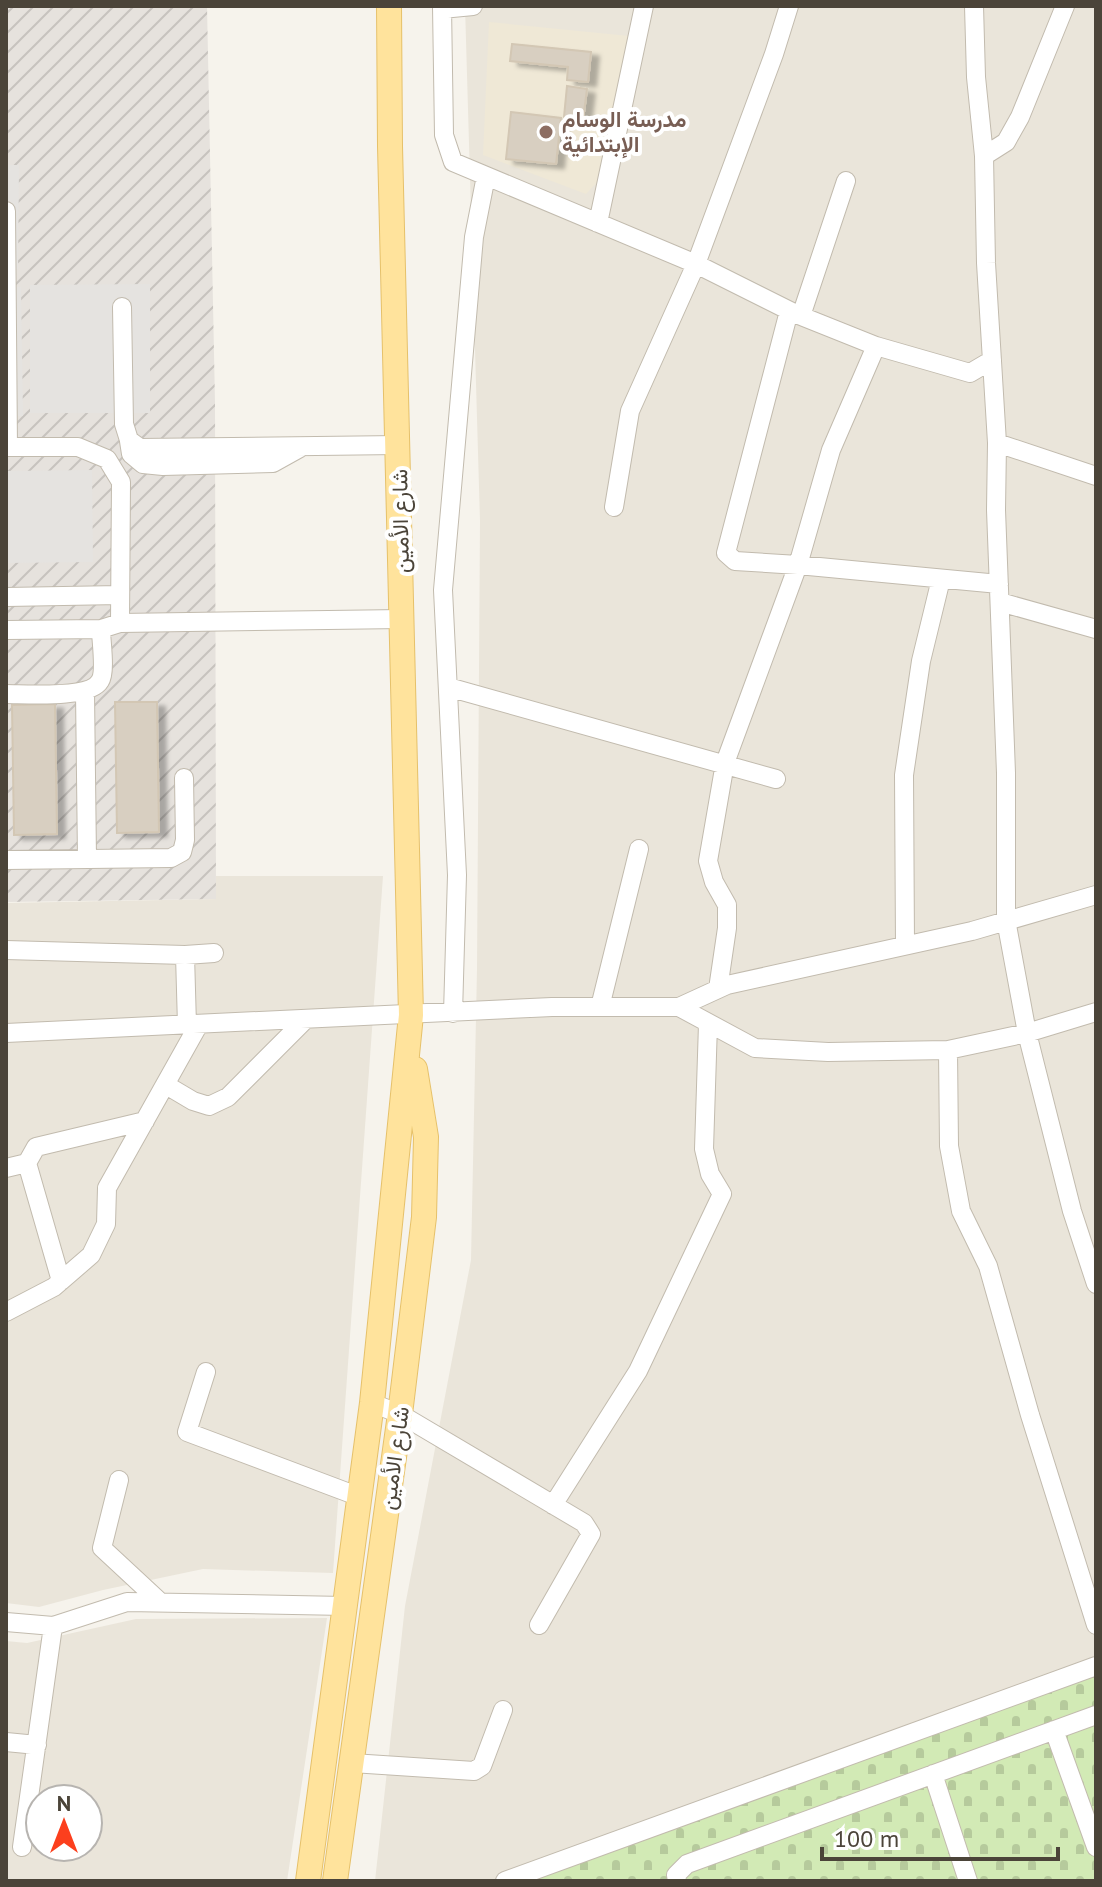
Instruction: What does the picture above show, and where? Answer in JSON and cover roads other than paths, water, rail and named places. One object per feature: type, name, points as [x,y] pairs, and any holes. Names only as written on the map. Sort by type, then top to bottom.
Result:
[{"type":"main road","name":"شارع الأمين","points":[[308,1881],[372,1403],[410,1025],[389,6]]},
{"type":"main road","name":"شارع الأمين","points":[[335,1881],[424,1217],[426,1137],[410,1025]]},
{"type":"street","points":[[473,6],[442,8],[444,135],[453,162],[696,264],[795,313],[876,346],[970,373],[992,360]]},
{"type":"street","points":[[598,223],[644,6]]},
{"type":"street","points":[[614,507],[630,411],[696,264],[789,6]]},
{"type":"street","points":[[974,6],[997,443],[1006,773],[1006,920],[1027,1033],[1072,1211],[1096,1282]]},
{"type":"street","points":[[984,156],[1006,142],[1020,117],[1065,6]]},
{"type":"street","points":[[453,1013],[457,875],[443,590],[474,237],[486,176]]},
{"type":"street","points":[[846,181],[795,313],[726,553],[735,561],[941,579],[999,593],[1096,629]]},
{"type":"street","points":[[6,211],[7,447],[78,447],[107,459],[121,482],[120,623]]},
{"type":"street","points":[[122,307],[124,424],[129,440],[140,448],[399,445]]},
{"type":"street","points":[[718,989],[727,928],[727,905],[714,882],[708,861],[725,763],[798,565],[831,450],[876,346]]},
{"type":"street","points":[[997,443],[1096,476]]},
{"type":"street","points":[[905,945],[904,775],[921,661],[941,579]]},
{"type":"street","points":[[6,597],[120,595]]},
{"type":"street","points":[[6,630],[101,629],[120,623],[402,619]]},
{"type":"street","points":[[6,694],[85,692],[95,687],[102,674],[101,629]]},
{"type":"street","points":[[448,687],[776,779]]},
{"type":"street","points":[[85,692],[87,859]]},
{"type":"street","points":[[6,860],[171,858],[182,852],[185,840],[184,778]]},
{"type":"street","points":[[600,1007],[639,849]]},
{"type":"street","points":[[6,1033],[305,1020],[410,1025],[453,1013],[679,1007],[727,985],[972,931],[1096,895]]},
{"type":"street","points":[[6,950],[185,955],[214,953]]},
{"type":"street","points":[[6,1312],[61,1281],[91,1255],[106,1224],[107,1188],[166,1085],[193,1024],[185,955]]},
{"type":"street","points":[[679,1007],[755,1048],[828,1052],[948,1050],[1027,1033],[1096,1012]]},
{"type":"street","points":[[166,1085],[193,1101],[209,1106],[228,1097],[305,1020]]},
{"type":"street","points":[[553,1505],[638,1371],[722,1194],[710,1174],[704,1149],[708,1024]]},
{"type":"street","points":[[948,1050],[949,1146],[961,1211],[988,1266],[1030,1415],[1096,1625]]},
{"type":"street","points":[[61,1281],[27,1163],[36,1147],[145,1121]]},
{"type":"street","points":[[6,1168],[27,1163]]},
{"type":"street","points":[[206,1372],[187,1432],[360,1497]]},
{"type":"street","points":[[372,1403],[400,1414],[584,1523],[591,1534],[539,1625]]},
{"type":"street","points":[[119,1480],[102,1548],[158,1600]]},
{"type":"street","points":[[6,1622],[53,1626],[127,1602],[158,1600],[345,1606]]},
{"type":"street","points":[[22,1847],[53,1626]]},
{"type":"street","points":[[505,1881],[1096,1666]]},
{"type":"street","points":[[352,1763],[474,1771],[482,1766],[503,1710]]},
{"type":"street","points":[[677,1881],[676,1875],[687,1864],[1096,1715]]},
{"type":"street","points":[[1054,1730],[1096,1847]]},
{"type":"street","points":[[6,1742],[37,1745]]},
{"type":"street","points":[[933,1774],[968,1881]]},
{"type":"place","name":"مدرسة الوسام الإبتدائية","points":[[546,132]]}]
